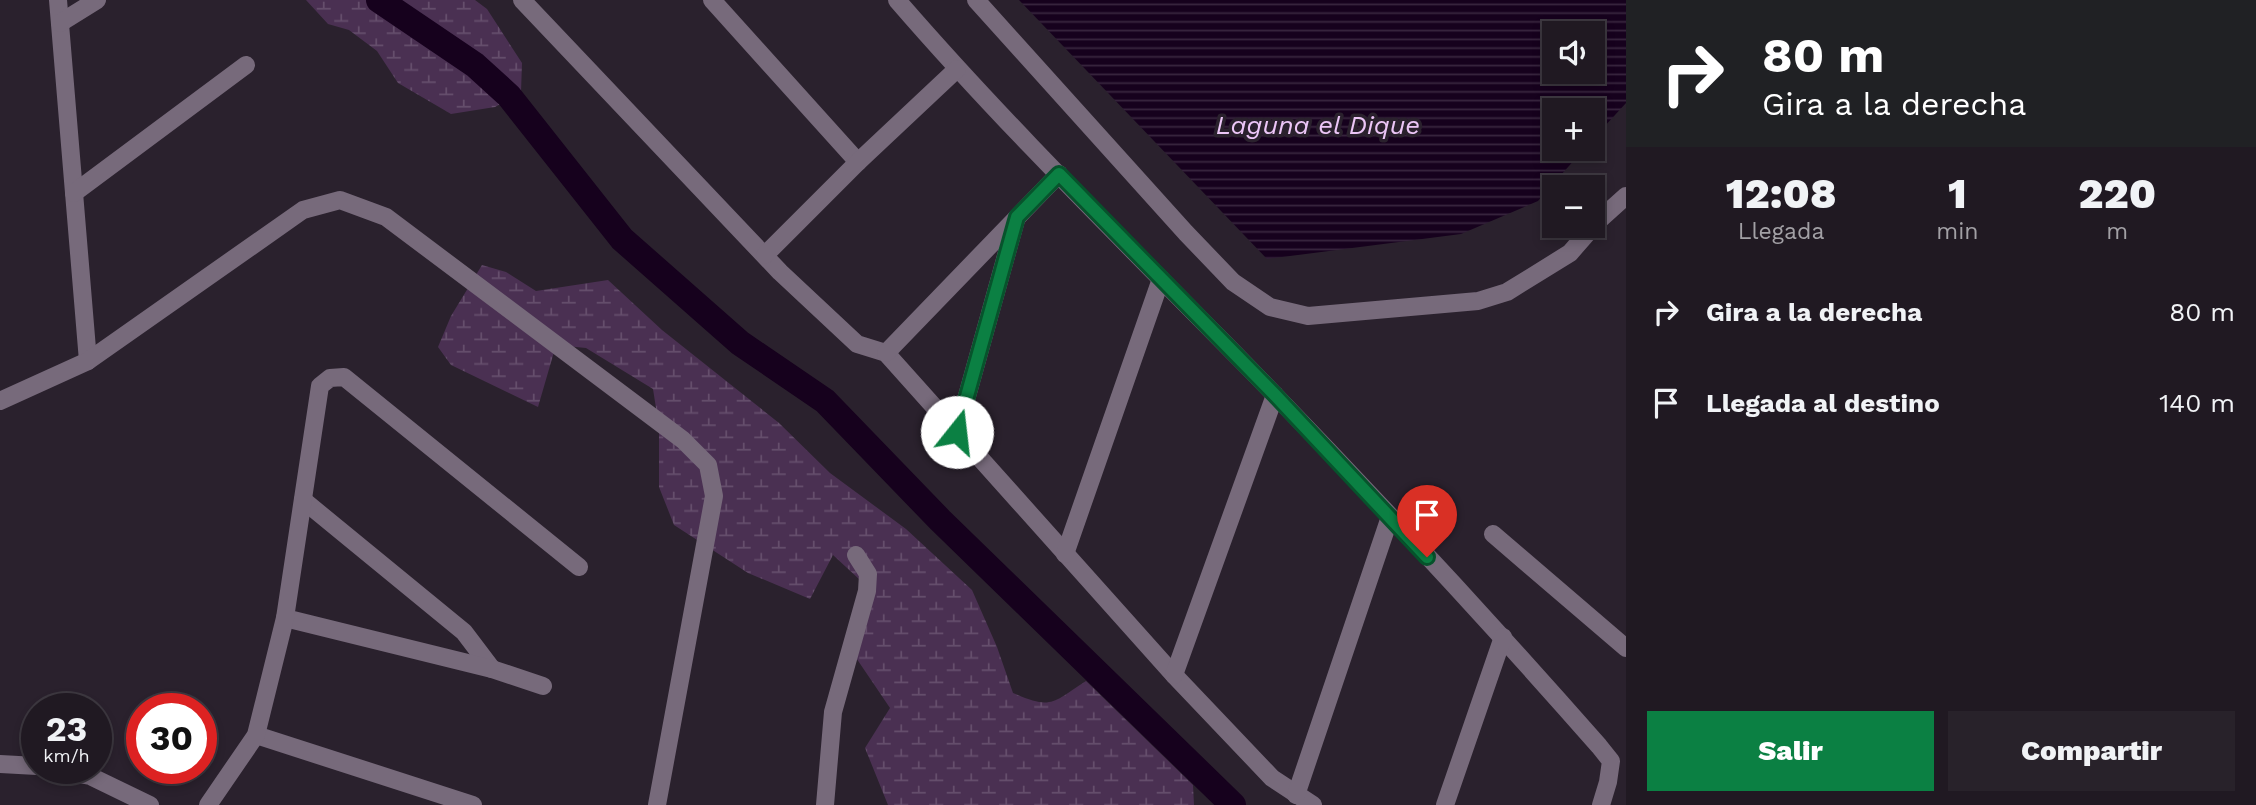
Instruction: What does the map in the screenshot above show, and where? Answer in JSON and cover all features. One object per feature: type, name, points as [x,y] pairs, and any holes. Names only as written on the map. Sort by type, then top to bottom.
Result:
[{"type":"street","points":[[58,0],[88,360]]},
{"type":"street","points":[[60,23],[97,0]]},
{"type":"street","points":[[522,0],[765,256],[857,344],[886,353],[1174,675],[1272,778],[1313,805]]},
{"type":"street","points":[[712,0],[858,162]]},
{"type":"street","points":[[898,0],[957,69],[1275,395],[1503,637],[1611,761],[1601,805]]},
{"type":"street","points":[[976,0],[1186,233],[1233,282],[1270,307],[1308,316],[1478,301],[1507,292],[1570,253],[1597,222],[1626,196]]},
{"type":"street","points":[[74,193],[246,65]]},
{"type":"street","points":[[765,256],[858,162],[957,69]]},
{"type":"street","points":[[886,353],[1059,174]]},
{"type":"street","points":[[0,401],[88,360],[303,210],[340,200],[386,217],[683,440],[708,466],[714,496],[657,805]]},
{"type":"street","points":[[957,432],[1017,217]]},
{"type":"street","points":[[1065,554],[1161,279]]},
{"type":"street","points":[[208,805],[256,735],[285,618],[320,386],[330,377],[344,377],[579,568]]},
{"type":"street","points":[[1174,675],[1275,395]]},
{"type":"street","points":[[303,500],[464,632],[492,669]]},
{"type":"street","points":[[1296,795],[1390,517]]},
{"type":"street","points":[[1493,534],[1626,648]]},
{"type":"street","points":[[825,805],[833,712],[867,591],[868,574],[856,555]]},
{"type":"street","points":[[285,618],[492,669],[543,686]]},
{"type":"street","points":[[1445,805],[1503,637]]},
{"type":"street","points":[[256,735],[473,805]]},
{"type":"street","points":[[0,764],[21,765]]},
{"type":"street","points":[[107,784],[150,805]]},
{"type":"green space","points":[[306,0],[475,0],[487,9],[522,63],[521,92],[495,107],[451,114],[398,83],[377,51],[349,30],[328,24]]},
{"type":"green space","points":[[482,265],[506,272],[536,291],[608,280],[662,330],[779,423],[830,473],[906,529],[972,590],[997,647],[1013,693],[1036,701],[1051,702],[1086,681],[1193,785],[1194,805],[888,805],[865,748],[890,708],[844,640],[873,592],[833,555],[810,599],[748,573],[674,525],[659,487],[659,427],[653,389],[586,348],[556,345],[538,407],[451,365],[438,347],[451,316]]},
{"type":"water","name":"Laguna el Dique","points":[[1019,0],[1626,0],[1626,103],[1605,126],[1605,98],[1542,98],[1542,161],[1573,161],[1561,175],[1542,175],[1542,196],[1538,201],[1461,234],[1267,259]]},
{"type":"waterway","points":[[379,0],[475,65],[509,96],[622,239],[740,343],[825,401],[940,520],[1233,805]]},
{"type":"route","points":[[957,432],[1017,217],[1059,174],[1275,395],[1427,557]]}]
